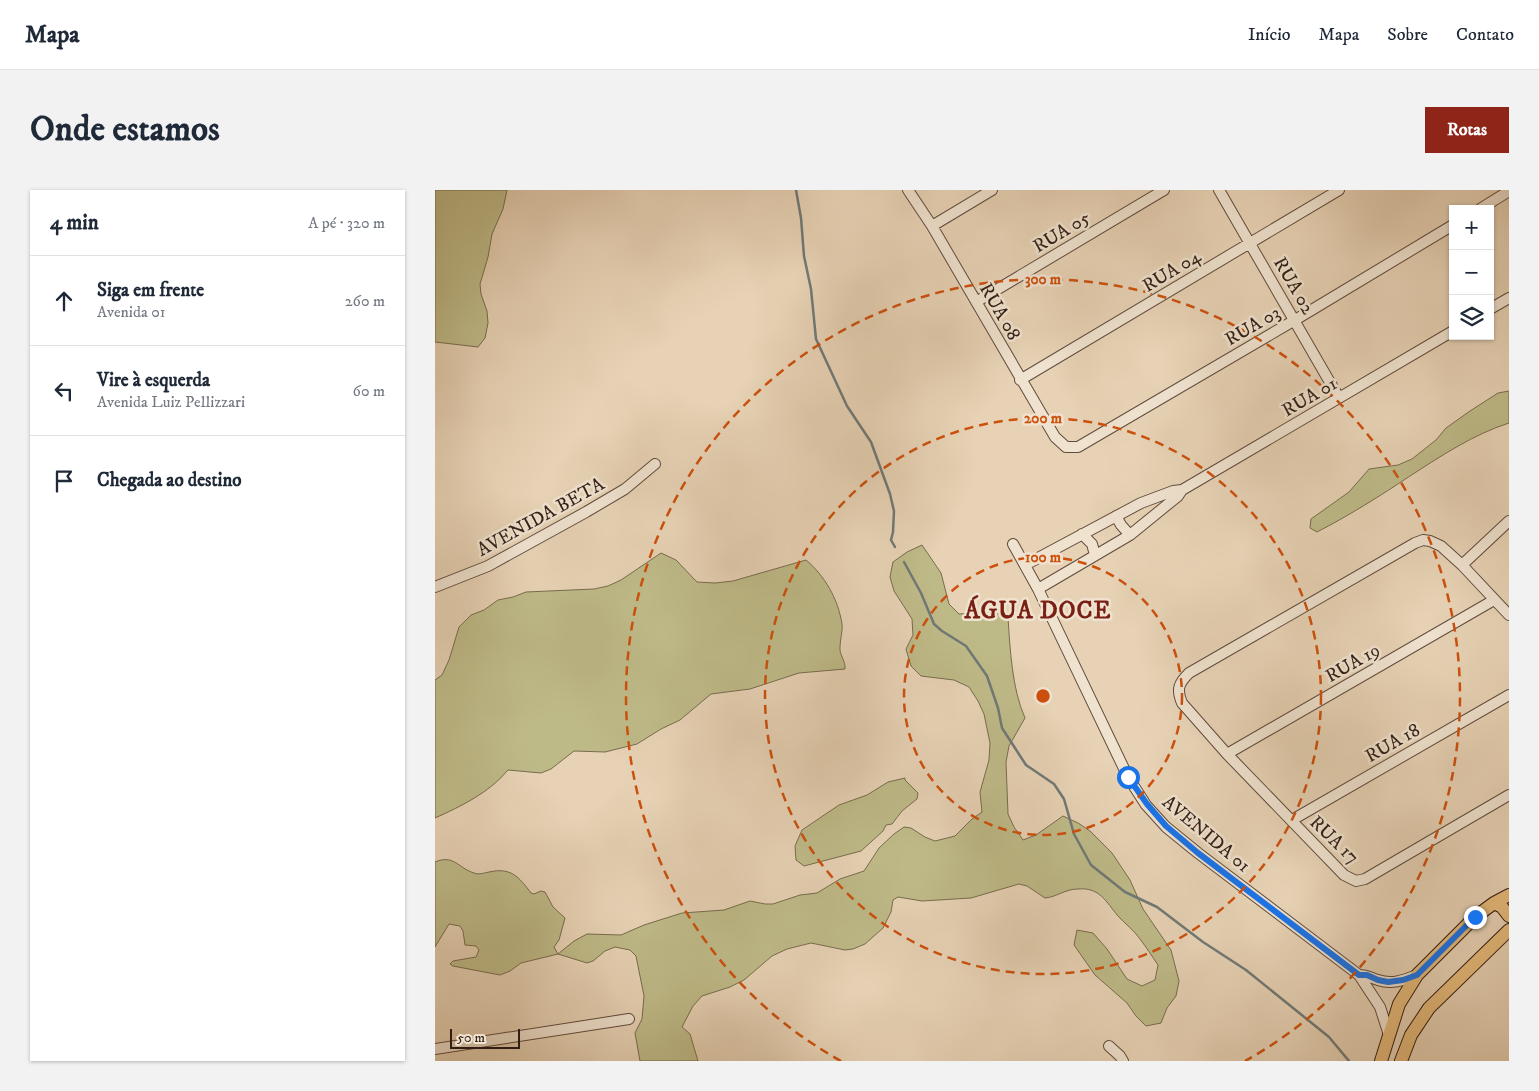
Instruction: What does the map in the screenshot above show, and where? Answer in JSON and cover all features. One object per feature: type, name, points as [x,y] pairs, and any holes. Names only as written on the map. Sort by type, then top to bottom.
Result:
[{"type":"main road","points":[[1381,1061],[1399,1004],[1417,975],[1475,917],[1509,895]]},
{"type":"main road","points":[[1494,903],[1502,907],[1509,916]]},
{"type":"main road","points":[[1401,1061],[1411,1036],[1429,1008],[1509,930]]},
{"type":"street","name":"RUA 08","points":[[909,190],[932,226],[1020,380],[1055,437],[1066,447]]},
{"type":"street","points":[[932,226],[992,190]]},
{"type":"street","name":"RUA 05","points":[[976,302],[1164,190]]},
{"type":"street","name":"RUA 02","points":[[1219,190],[1339,398]]},
{"type":"street","name":"RUA 04","points":[[1020,380],[1339,190]]},
{"type":"street","points":[[1486,205],[1509,191]]},
{"type":"street","name":"RUA 03","points":[[1066,447],[1077,447],[1449,227]]},
{"type":"street","points":[[1494,307],[1509,298]]},
{"type":"street","name":"RUA 01","points":[[1182,490],[1449,333]]},
{"type":"street","name":"AVENIDA BETA","points":[[435,587],[488,566],[586,512],[625,489],[655,464]]},
{"type":"street","points":[[1025,565],[1141,503],[1173,491],[1182,490]]},
{"type":"street","points":[[1038,589],[1130,534],[1178,496],[1182,490]]},
{"type":"street","points":[[1141,503],[1149,511],[1152,518]]},
{"type":"street","points":[[1116,516],[1121,525],[1130,534]]},
{"type":"street","points":[[1509,521],[1462,565],[1509,615]]},
{"type":"street","points":[[1082,534],[1090,540],[1095,555]]},
{"type":"street","name":"RUA 17","points":[[1462,565],[1441,546],[1423,540],[1415,543],[1189,673],[1183,679],[1179,688],[1179,695],[1182,703],[1227,754],[1344,875],[1356,881],[1365,879],[1509,795]]},
{"type":"street","name":"AVENIDA 01","points":[[1013,544],[1038,589],[1128,777],[1147,804],[1166,826],[1198,853],[1359,975],[1380,1007],[1389,1035]]},
{"type":"street","name":"RUA 19","points":[[1227,754],[1495,600]]},
{"type":"street","name":"RUA 18","points":[[1292,820],[1509,695]]},
{"type":"street","name":"AVENIDA 01","points":[[1359,975],[1367,975],[1388,982],[1403,980],[1417,975]]},
{"type":"street","points":[[435,1049],[629,1019]]},
{"type":"street","points":[[1109,1046],[1123,1061]]},
{"type":"shaded area","points":[[435,190],[507,190],[503,209],[492,234],[480,284],[488,323],[485,338],[478,347],[435,342]]},
{"type":"shaded area","points":[[1509,391],[1509,423],[1483,433],[1458,446],[1365,505],[1317,532],[1310,528],[1311,519],[1349,492],[1369,469],[1398,465],[1412,459],[1436,440],[1446,428],[1470,411],[1498,393]]},
{"type":"shaded area","points":[[922,545],[941,573],[949,604],[959,614],[991,612],[1008,617],[1014,682],[1025,718],[1009,746],[1006,762],[1008,814],[1014,827],[1023,840],[1036,835],[1063,816],[1090,831],[1112,853],[1130,880],[1143,909],[1171,950],[1179,981],[1176,996],[1167,1008],[1161,1023],[1146,1026],[1127,1003],[1095,975],[1074,945],[1077,930],[1093,933],[1107,949],[1127,979],[1142,986],[1155,980],[1158,965],[1135,933],[1102,896],[1092,890],[1073,889],[1045,898],[1027,886],[1019,884],[971,898],[922,901],[898,897],[893,900],[891,912],[883,928],[865,944],[845,950],[811,943],[787,949],[772,956],[744,980],[730,987],[702,996],[693,1006],[682,1027],[690,1034],[698,1061],[640,1061],[635,1033],[642,1019],[644,996],[636,956],[630,950],[615,947],[587,963],[558,954],[574,941],[587,934],[621,935],[644,925],[682,913],[724,910],[750,901],[773,904],[800,895],[817,893],[840,879],[864,871],[879,848],[904,827],[911,828],[935,841],[955,836],[982,812],[980,792],[989,760],[990,743],[984,714],[978,701],[969,687],[954,680],[921,676],[911,666],[906,649],[913,635],[912,619],[894,591],[890,577],[893,562],[907,552]]},
{"type":"shaded area","points":[[661,553],[676,560],[697,582],[715,583],[733,581],[806,560],[819,573],[834,597],[842,627],[840,650],[845,663],[845,669],[799,673],[750,689],[711,694],[680,720],[637,744],[605,752],[574,751],[551,769],[541,773],[508,770],[484,792],[435,818],[435,680],[442,675],[449,660],[459,627],[471,615],[484,610],[498,600],[526,592],[594,589],[608,586],[621,580]]},
{"type":"shaded area","points":[[905,778],[918,793],[917,799],[902,811],[892,824],[886,825],[883,831],[861,851],[804,866],[796,860],[795,846],[802,830],[839,805],[867,795],[888,782]]},
{"type":"shaded area","points":[[441,860],[451,861],[476,874],[497,871],[509,872],[518,878],[531,893],[545,892],[553,907],[565,918],[559,940],[554,947],[558,954],[521,963],[500,975],[450,964],[453,961],[476,957],[479,950],[476,946],[465,945],[463,931],[460,926],[449,924],[435,947],[435,862]]},
{"type":"waterway","points":[[796,190],[801,218],[804,256],[811,289],[816,339],[847,406],[871,442],[890,494],[894,511],[891,540],[895,547]]},
{"type":"waterway","points":[[904,562],[921,593],[934,624],[966,646],[987,676],[998,708],[1002,728],[1026,765],[1054,784],[1064,799],[1074,834],[1091,865],[1125,892],[1157,907],[1203,942],[1246,970],[1329,1037],[1349,1061]]},
{"type":"district","name":"ÁGUA DOCE","points":[[1038,610]]},
{"type":"route","points":[[1128,777],[1147,804],[1166,826],[1198,853],[1359,975],[1367,975],[1388,982],[1396,982],[1417,975],[1475,917]]}]
